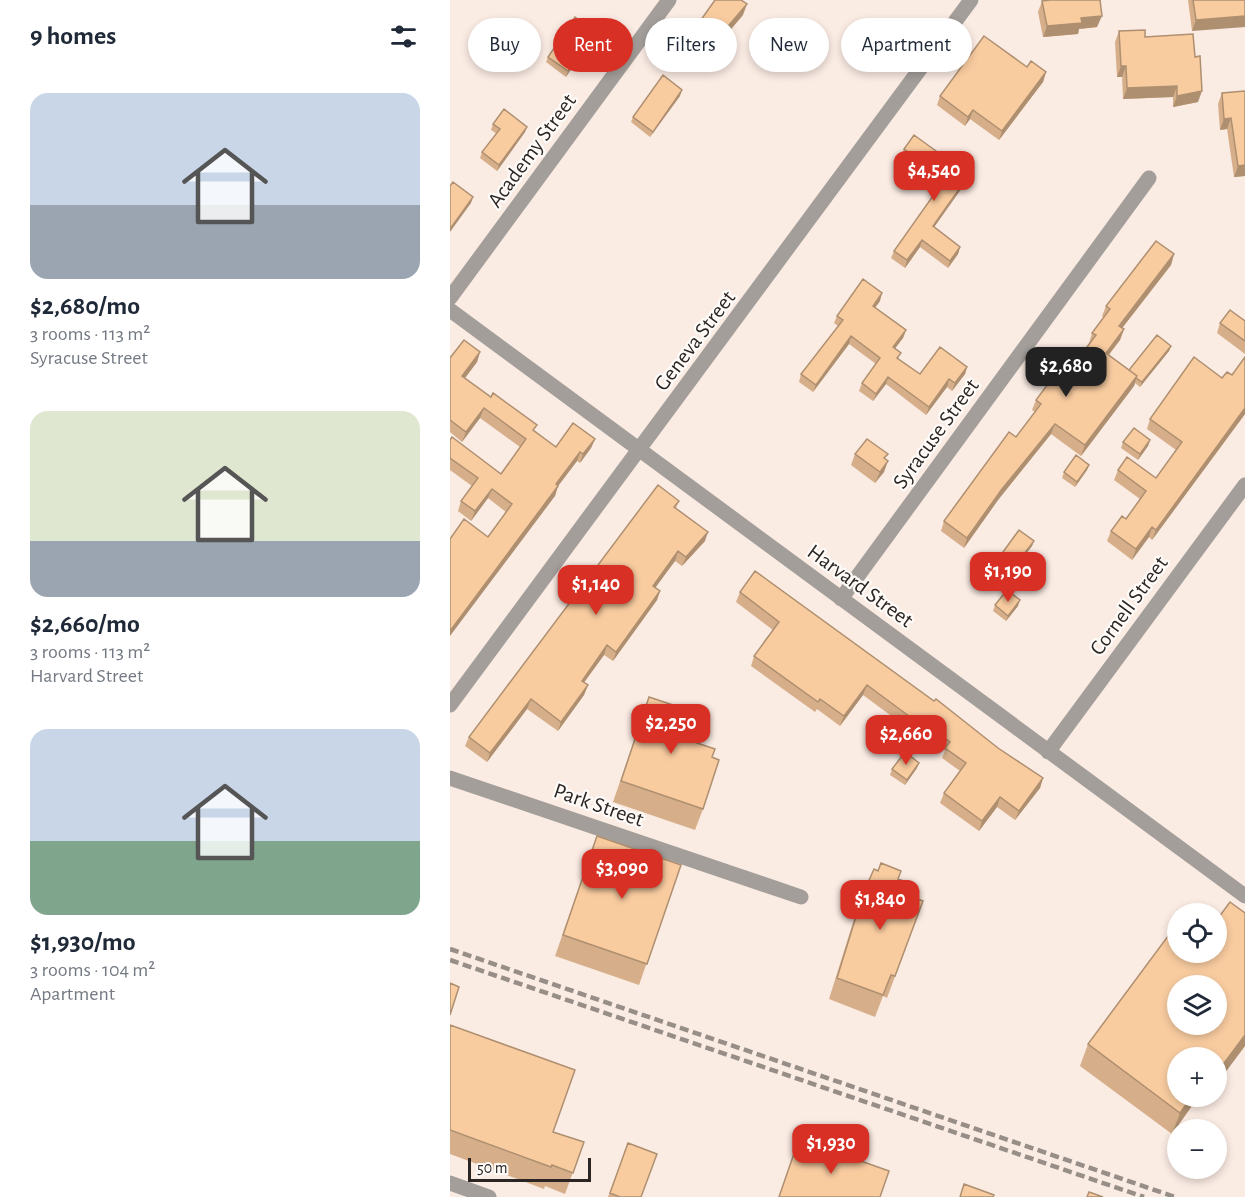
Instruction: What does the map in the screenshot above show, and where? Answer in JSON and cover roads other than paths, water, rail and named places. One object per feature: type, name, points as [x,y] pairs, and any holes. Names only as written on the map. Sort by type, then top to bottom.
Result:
[{"type":"street","name":"Academy Street","points":[[450,298],[669,0]]},
{"type":"street","name":"Geneva Street","points":[[450,705],[971,0]]},
{"type":"street","name":"Syracuse Street","points":[[842,599],[1149,178]]},
{"type":"street","name":"Harvard Street","points":[[450,310],[1245,896]]},
{"type":"street","name":"Cornell Street","points":[[1048,752],[1245,485]]},
{"type":"street","name":"Park Street","points":[[450,778],[801,897]]},
{"type":"street","points":[[450,1183],[489,1197]]},
{"type":"railway","points":[[450,949],[1175,1197]]},
{"type":"railway","points":[[450,960],[1144,1197]]}]
